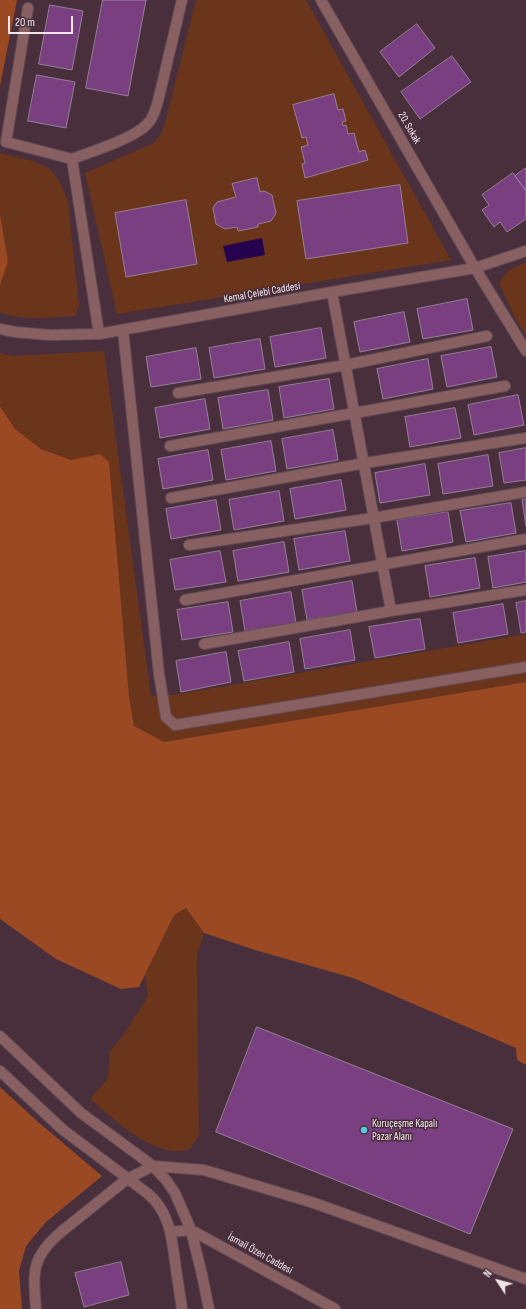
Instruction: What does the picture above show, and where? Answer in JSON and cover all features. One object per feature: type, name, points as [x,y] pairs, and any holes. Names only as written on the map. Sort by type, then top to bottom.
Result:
[{"type":"street","points":[[28,8],[6,142],[72,159],[126,137],[140,130],[149,122],[158,101],[182,0]]},
{"type":"street","name":"20. Sokak","points":[[321,0],[475,268],[526,351]]},
{"type":"street","points":[[72,159],[100,334]]},
{"type":"street","name":"Kemal Çelebi Caddesi","points":[[0,329],[50,335],[100,334],[475,268],[526,251]]},
{"type":"street","points":[[332,292],[365,463],[373,518],[391,611]]},
{"type":"street","points":[[123,330],[159,674],[166,717],[175,725],[526,667]]},
{"type":"street","points":[[178,393],[346,365],[487,336]]},
{"type":"street","points":[[170,446],[505,386]]},
{"type":"street","points":[[171,498],[365,463],[526,438]]},
{"type":"street","points":[[189,545],[373,518],[526,492]]},
{"type":"street","points":[[185,600],[526,539]]},
{"type":"street","points":[[204,644],[391,611],[526,590]]},
{"type":"street","points":[[0,1036],[81,1113],[153,1166],[166,1180],[175,1193],[191,1230],[209,1309]]},
{"type":"street","points":[[0,1072],[62,1129],[152,1197],[166,1218],[171,1232],[182,1309]]},
{"type":"street","points":[[36,1309],[35,1273],[37,1262],[42,1251],[51,1240],[127,1178],[153,1166],[212,1172],[314,1203],[526,1279]]},
{"type":"street","points":[[171,1232],[191,1230]]},
{"type":"street","name":"İsmail Özen Caddesi","points":[[191,1230],[335,1309]]},
{"type":"shaded area","points":[[0,0],[17,0],[0,86]]},
{"type":"shaded area","points":[[196,0],[306,0],[451,260],[117,314],[85,173],[154,143],[161,134]]},
{"type":"shaded area","points":[[0,153],[36,162],[50,169],[60,182],[68,202],[79,306],[75,316],[28,318],[0,312],[0,285],[8,262],[0,214]]},
{"type":"shaded area","points":[[0,214],[8,262],[0,285]]},
{"type":"shaded area","points":[[262,238],[265,255],[227,262],[223,246]]},
{"type":"shaded area","points":[[526,262],[526,336],[514,316],[499,283],[508,271]]},
{"type":"shaded area","points":[[104,351],[151,696],[173,695],[526,634],[526,682],[164,742],[134,726],[129,697],[100,454],[71,460],[41,449],[15,429],[0,406],[0,353],[14,356]]},
{"type":"shaded area","points":[[0,406],[15,429],[41,449],[71,460],[100,454],[109,462],[129,697],[134,726],[164,742],[526,682],[526,1065],[517,1060],[516,1048],[353,978],[255,950],[204,933],[186,908],[174,915],[139,987],[121,989],[56,959],[0,919]]},
{"type":"shaded area","points":[[186,908],[204,933],[197,957],[199,1135],[190,1149],[175,1151],[152,1145],[141,1139],[90,1099],[108,1078],[110,1051],[125,1033],[148,996],[145,975],[174,915]]},
{"type":"shaded area","points":[[0,1087],[37,1121],[102,1176],[46,1222],[26,1246],[19,1271],[22,1309],[0,1309]]},
{"type":"building","points":[[103,0],[146,0],[128,96],[86,88]]},
{"type":"building","points":[[50,5],[83,11],[72,70],[39,64]]},
{"type":"building","points":[[417,24],[435,48],[399,77],[380,52]]},
{"type":"building","points":[[452,56],[471,82],[420,119],[401,92]]},
{"type":"building","points":[[37,75],[75,82],[66,128],[28,121]]},
{"type":"building","points":[[334,94],[338,110],[343,109],[346,121],[342,122],[343,126],[346,125],[348,134],[354,133],[359,152],[365,150],[368,160],[305,178],[302,164],[305,163],[301,147],[308,145],[306,137],[302,138],[293,105]]},
{"type":"building","points":[[526,168],[526,191],[515,176]]},
{"type":"building","points":[[513,173],[526,191],[526,219],[507,232],[500,222],[494,227],[482,210],[489,205],[482,195]]},
{"type":"building","points":[[257,178],[260,192],[264,191],[272,195],[276,213],[271,221],[258,224],[258,227],[238,231],[237,227],[225,229],[216,224],[213,208],[217,202],[236,197],[232,184]]},
{"type":"building","points":[[400,185],[408,243],[306,259],[297,201]]},
{"type":"building","points":[[186,200],[197,264],[126,277],[115,213]]},
{"type":"building","points":[[467,299],[473,330],[423,339],[417,309]]},
{"type":"building","points":[[404,312],[410,342],[360,352],[354,322]]},
{"type":"building","points":[[321,328],[326,358],[275,367],[270,337]]},
{"type":"building","points":[[260,339],[265,369],[214,378],[209,348]]},
{"type":"building","points":[[491,347],[497,377],[447,387],[441,356]]},
{"type":"building","points":[[196,348],[201,379],[151,387],[146,357]]},
{"type":"building","points":[[428,359],[433,389],[383,399],[377,369]]},
{"type":"building","points":[[329,379],[334,409],[284,418],[279,387]]},
{"type":"building","points":[[268,390],[273,420],[223,429],[218,398]]},
{"type":"building","points":[[518,395],[524,425],[474,435],[468,405]]},
{"type":"building","points":[[205,399],[210,429],[160,438],[155,408]]},
{"type":"building","points":[[455,408],[461,438],[410,447],[405,417]]},
{"type":"building","points":[[333,430],[338,460],[287,469],[282,439]]},
{"type":"building","points":[[271,441],[276,471],[226,480],[221,450]]},
{"type":"building","points":[[526,448],[526,480],[504,483],[499,453]]},
{"type":"building","points":[[208,450],[213,480],[163,489],[158,459]]},
{"type":"building","points":[[488,455],[493,486],[443,494],[438,464]]},
{"type":"building","points":[[425,464],[430,495],[380,503],[375,473]]},
{"type":"building","points":[[341,480],[346,510],[295,519],[290,489]]},
{"type":"building","points":[[279,491],[284,521],[234,530],[229,500]]},
{"type":"building","points":[[526,499],[526,526],[522,500]]},
{"type":"building","points":[[216,500],[221,530],[171,539],[166,509]]},
{"type":"building","points":[[511,503],[516,533],[466,542],[460,511]]},
{"type":"building","points":[[448,512],[453,542],[402,551],[397,520]]},
{"type":"building","points":[[345,531],[350,561],[299,570],[294,539]]},
{"type":"building","points":[[284,542],[289,572],[238,581],[233,551]]},
{"type":"building","points":[[220,551],[226,582],[175,590],[170,560]]},
{"type":"building","points":[[526,551],[526,582],[493,588],[488,557]]},
{"type":"building","points":[[475,558],[480,588],[430,597],[425,566]]},
{"type":"building","points":[[352,581],[357,612],[307,620],[302,590]]},
{"type":"building","points":[[291,592],[296,623],[245,631],[240,601]]},
{"type":"building","points":[[526,601],[526,632],[521,633],[516,603]]},
{"type":"building","points":[[228,602],[233,632],[182,640],[177,610]]},
{"type":"building","points":[[503,604],[508,634],[458,643],[453,613]]},
{"type":"building","points":[[420,619],[425,649],[375,658],[369,627]]},
{"type":"building","points":[[350,630],[355,660],[305,669],[300,639]]},
{"type":"building","points":[[289,642],[294,672],[244,681],[238,651]]},
{"type":"building","points":[[226,652],[231,682],[181,692],[176,661]]},
{"type":"building","name":"Kuruçeşme Kapalı Pazar Alanı","points":[[257,1027],[513,1129],[470,1234],[216,1132]]},
{"type":"building","points":[[121,1262],[129,1295],[84,1307],[75,1273]]},
{"type":"place","name":"Kuruçeşme Kapalı Pazar Alanı","points":[[364,1130]]}]
